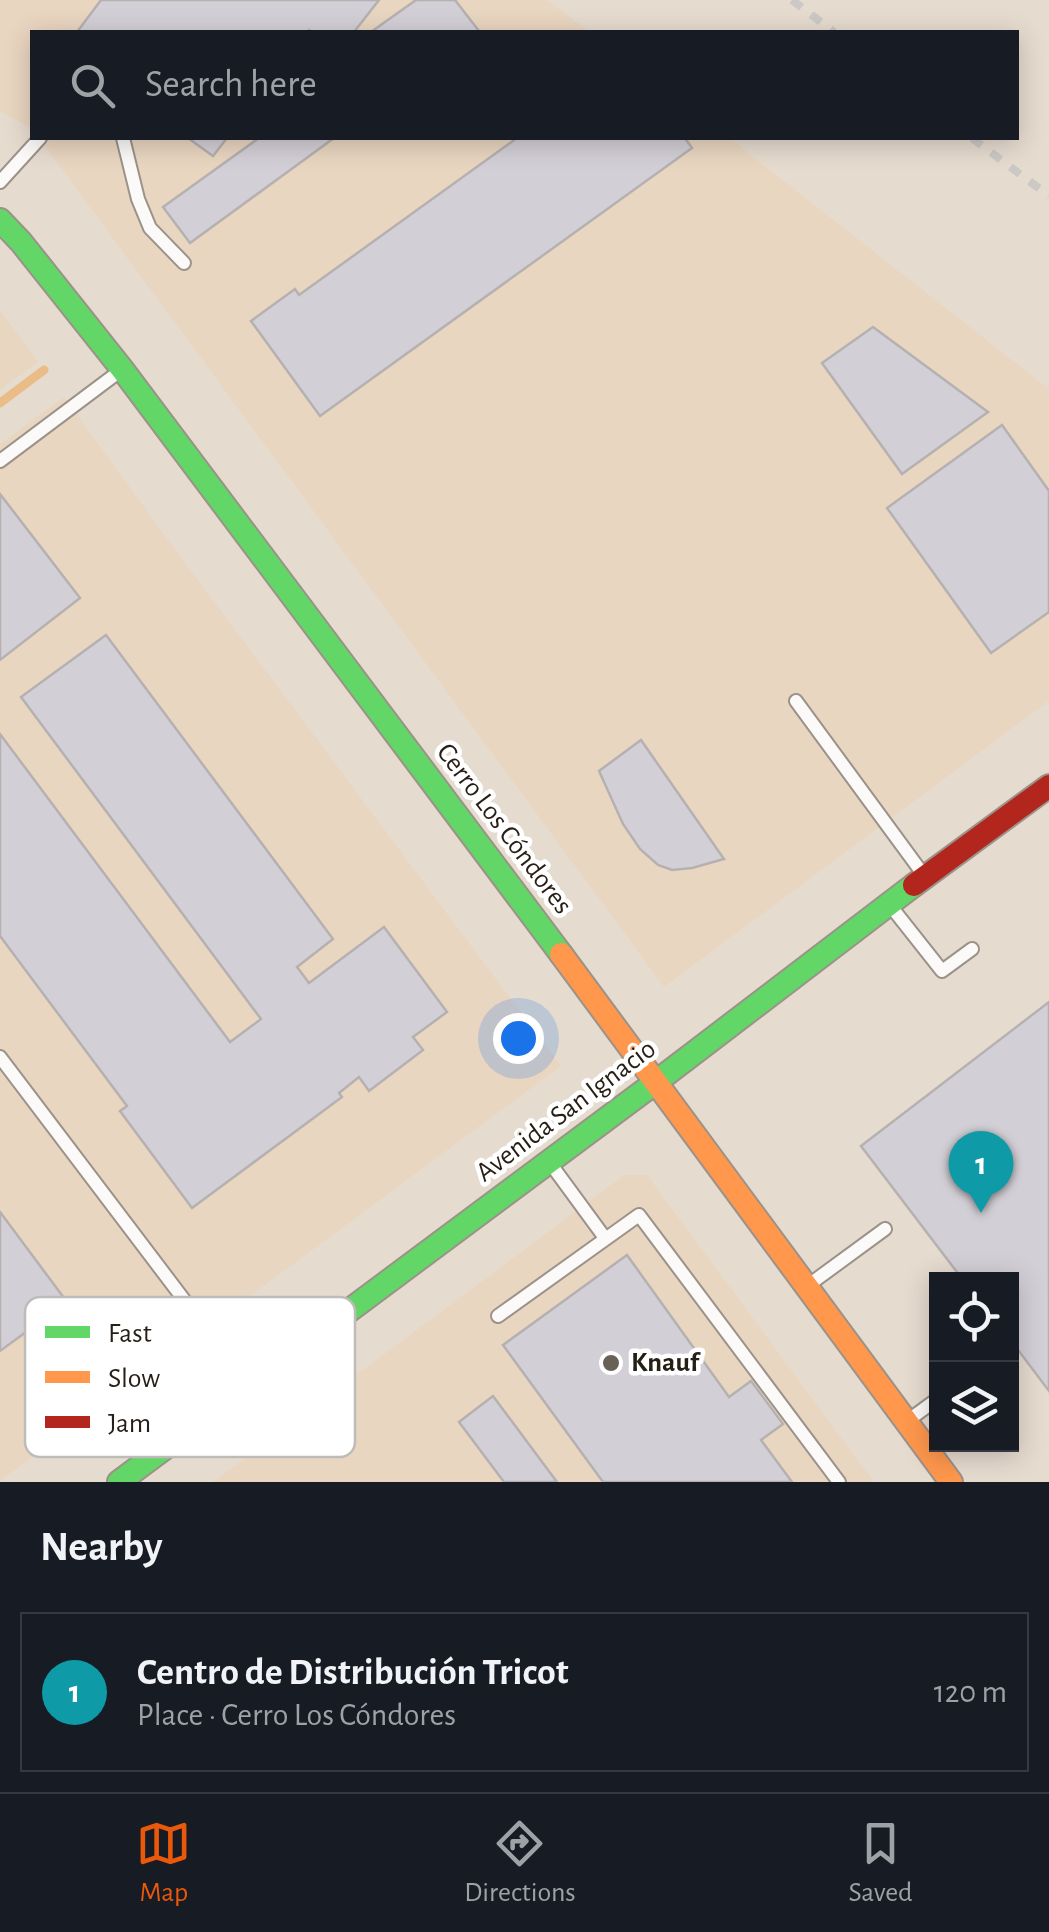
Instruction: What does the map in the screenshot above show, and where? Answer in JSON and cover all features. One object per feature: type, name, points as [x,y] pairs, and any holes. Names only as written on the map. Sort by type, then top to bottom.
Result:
[{"type":"street","name":"Cerro Los Cóndores","points":[[0,220],[122,370],[951,1482]]},
{"type":"street","name":"Avenida San Ignacio","points":[[355,1306],[1049,786]]},
{"type":"street","name":"Avenida San Ignacio","points":[[119,1482],[152,1457]]},
{"type":"lane","points":[[0,182],[38,140]]},
{"type":"lane","points":[[123,140],[138,199],[150,228],[184,263]]},
{"type":"lane","points":[[0,461],[122,370]]},
{"type":"lane","points":[[796,700],[925,876]]},
{"type":"lane","points":[[888,904],[942,971],[972,948]]},
{"type":"lane","points":[[0,1057],[181,1297]]},
{"type":"lane","points":[[549,1162],[605,1238]]},
{"type":"lane","points":[[498,1316],[639,1215],[839,1482]]},
{"type":"lane","points":[[807,1286],[885,1230]]},
{"type":"lane","points":[[907,1422],[929,1405]]},
{"type":"shaded area","points":[[0,0],[547,0],[587,30],[30,30],[30,128],[0,111]]},
{"type":"shaded area","points":[[40,140],[732,140],[1049,389],[1049,701],[664,987]]},
{"type":"shaded area","points":[[0,310],[38,362],[0,390]]},
{"type":"shaded area","points":[[64,397],[561,1066],[249,1297],[25,1297],[25,1457],[32,1457],[0,1481],[0,444]]},
{"type":"shaded area","points":[[624,1175],[647,1175],[874,1482],[213,1482],[246,1457],[355,1457],[355,1376]]},
{"type":"building","points":[[101,0],[379,0],[356,30],[78,30]]},
{"type":"building","points":[[416,0],[455,0],[478,30],[374,30]]},
{"type":"building","points":[[191,140],[225,140],[213,156]]},
{"type":"building","points":[[256,140],[331,140],[190,243],[163,207]]},
{"type":"building","points":[[514,140],[686,140],[692,148],[320,416],[251,321],[295,289],[299,295]]},
{"type":"building","points":[[873,327],[988,412],[902,474],[822,363]]},
{"type":"building","points":[[1002,425],[1049,491],[1049,612],[991,653],[887,508]]},
{"type":"building","points":[[0,494],[80,598],[0,660]]},
{"type":"building","points":[[106,635],[333,939],[297,967],[309,983],[384,927],[447,1012],[413,1037],[423,1050],[369,1091],[359,1077],[339,1093],[342,1097],[192,1208],[120,1111],[127,1106],[0,936],[0,734],[230,1042],[261,1019],[21,697]]},
{"type":"building","points":[[641,740],[724,859],[672,870],[658,865],[640,849],[623,824],[599,771]]},
{"type":"building","points":[[1049,1002],[1049,1391],[1019,1351],[1019,1272],[957,1272],[861,1146]]},
{"type":"building","points":[[0,1212],[63,1297],[25,1297],[25,1333],[0,1351]]},
{"type":"building","name":"Knauf","points":[[627,1255],[729,1397],[751,1381],[783,1424],[761,1440],[792,1482],[603,1482],[503,1345]]},
{"type":"building","points":[[493,1396],[557,1482],[504,1482],[459,1422]]},
{"type":"waterway","points":[[0,403],[44,370]]},
{"type":"railway","points":[[792,0],[831,30]]},
{"type":"railway","points":[[975,140],[1049,196]]},
{"type":"traffic: fast","points":[[0,220],[122,369],[561,954]]},
{"type":"traffic: fast","points":[[355,1306],[914,885]]},
{"type":"traffic: fast","points":[[119,1482],[153,1457]]},
{"type":"traffic: slow","points":[[561,954],[951,1482]]},
{"type":"traffic: jam","points":[[914,885],[1049,786]]},
{"type":"place","name":"Centro de Distribución Tricot","points":[[981,1213]]},
{"type":"place","name":"Knauf","points":[[611,1363]]}]
